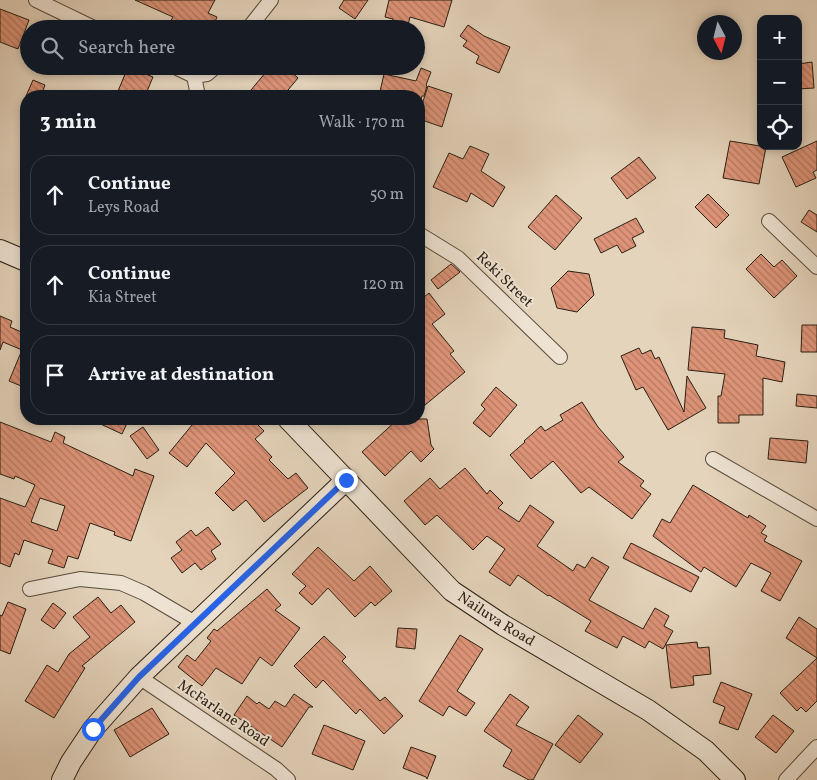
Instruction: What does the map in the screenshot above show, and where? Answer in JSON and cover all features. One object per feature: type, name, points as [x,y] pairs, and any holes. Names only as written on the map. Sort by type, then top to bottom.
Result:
[{"type":"main road","points":[[0,250],[20,258]]},
{"type":"main road","name":"Nailuva Road","points":[[294,425],[452,591],[502,625],[648,710],[706,750],[735,780]]},
{"type":"main road","points":[[62,780],[71,762],[93,729],[139,677],[346,480]]},
{"type":"street","points":[[36,0],[77,20]]},
{"type":"street","points":[[255,20],[271,0]]},
{"type":"street","points":[[197,90],[194,76],[200,75]]},
{"type":"street","points":[[769,220],[817,267]]},
{"type":"street","name":"Reki Street","points":[[425,238],[458,258],[560,357]]},
{"type":"street","points":[[713,459],[817,519]]},
{"type":"street","points":[[30,589],[80,579],[121,583],[144,593],[195,623]]},
{"type":"street","name":"McFarlane Road","points":[[139,677],[276,769],[288,780]]},
{"type":"street","points":[[786,780],[817,747]]},
{"type":"building","points":[[135,0],[215,0],[208,13],[217,17],[216,20],[171,20],[173,17]]},
{"type":"building","points":[[344,0],[368,0],[355,19],[339,8]]},
{"type":"building","points":[[389,0],[452,0],[444,27],[410,17],[409,20],[393,20],[385,17]]},
{"type":"building","points":[[0,9],[29,20],[20,20],[20,44],[18,49],[0,42]]},
{"type":"building","points":[[468,25],[484,36],[510,47],[499,73],[476,63],[479,56],[463,46],[467,41],[460,36]]},
{"type":"building","points":[[812,62],[814,88],[802,89],[802,63]]},
{"type":"building","points":[[425,70],[431,72],[425,93],[425,90],[380,90],[384,75],[416,81],[418,75],[425,75]]},
{"type":"building","points":[[125,75],[148,75],[153,77],[148,90],[118,90]]},
{"type":"building","points":[[264,75],[295,75],[298,78],[288,90],[251,90]]},
{"type":"building","points":[[33,80],[45,85],[43,90],[29,90]]},
{"type":"building","points":[[428,86],[452,94],[442,127],[425,121],[425,95]]},
{"type":"building","points":[[730,141],[757,146],[757,150],[765,150],[759,184],[723,178]]},
{"type":"building","points":[[817,141],[817,170],[813,172],[816,178],[796,187],[782,157],[797,150],[802,150],[802,148]]},
{"type":"building","points":[[470,146],[489,154],[481,171],[505,187],[493,207],[471,193],[467,202],[433,187],[449,153],[463,159]]},
{"type":"building","points":[[639,157],[656,178],[627,199],[611,178]]},
{"type":"building","points":[[708,194],[729,215],[716,228],[695,207]]},
{"type":"building","points":[[556,195],[582,218],[555,250],[528,227]]},
{"type":"building","points":[[809,210],[817,215],[817,232],[801,222]]},
{"type":"building","points":[[636,218],[644,232],[632,238],[636,246],[622,253],[617,245],[601,253],[594,239]]},
{"type":"building","points":[[761,254],[774,267],[782,260],[797,276],[774,298],[746,269]]},
{"type":"building","points":[[451,264],[460,272],[438,289],[431,280]]},
{"type":"building","points":[[568,271],[589,274],[594,295],[577,312],[557,308],[551,288]]},
{"type":"building","points":[[429,293],[445,314],[432,324],[454,351],[450,354],[465,372],[425,405],[425,296]]},
{"type":"building","points":[[0,316],[12,321],[10,327],[20,331],[20,349],[3,342],[0,350]]},
{"type":"building","points":[[802,325],[817,325],[817,352],[801,352]]},
{"type":"building","points":[[692,327],[725,330],[724,338],[758,345],[756,356],[785,362],[782,382],[763,378],[763,415],[739,415],[739,423],[718,423],[718,396],[721,396],[725,374],[688,370]]},
{"type":"building","points":[[639,348],[642,354],[651,350],[655,359],[659,357],[684,412],[687,376],[706,408],[668,430],[643,387],[636,390],[621,356]]},
{"type":"building","points":[[20,355],[20,386],[9,381]]},
{"type":"building","points":[[496,387],[517,405],[490,437],[473,423],[485,409],[481,405]]},
{"type":"building","points":[[797,394],[817,396],[817,408],[796,406]]},
{"type":"building","points":[[582,402],[598,427],[624,457],[618,462],[644,481],[640,486],[651,494],[632,519],[589,487],[581,493],[553,461],[531,479],[510,455],[541,426],[545,431],[563,420],[560,415]]},
{"type":"building","points":[[425,419],[427,419],[431,445],[434,449],[421,462],[411,451],[385,476],[362,452],[391,425],[425,425]]},
{"type":"building","points":[[0,422],[51,442],[55,432],[65,437],[63,443],[133,476],[135,469],[154,476],[131,541],[114,535],[115,532],[90,523],[78,559],[68,556],[64,568],[48,563],[53,550],[24,540],[19,555],[15,553],[10,567],[0,563],[0,498],[25,507],[35,485],[15,476],[14,479],[0,474]],"holes":[[[40,498],[65,506],[57,531],[31,522]]]},
{"type":"building","points":[[103,425],[126,425],[122,434]]},
{"type":"building","points":[[192,425],[258,425],[264,431],[255,439],[272,457],[269,460],[288,479],[296,473],[308,488],[264,522],[246,500],[233,511],[215,493],[235,473],[206,443],[187,467],[169,453]]},
{"type":"building","points":[[143,427],[159,450],[147,459],[130,436]]},
{"type":"building","points":[[770,438],[808,441],[806,463],[768,459]]},
{"type":"building","points":[[465,468],[487,494],[490,490],[503,503],[498,508],[519,522],[530,505],[554,522],[537,546],[573,571],[577,564],[585,568],[592,557],[609,567],[589,600],[643,629],[655,608],[669,616],[664,626],[673,631],[663,649],[649,641],[645,648],[623,636],[617,648],[585,631],[591,621],[548,596],[518,575],[510,586],[489,572],[505,549],[487,536],[473,550],[437,515],[425,525],[404,501],[430,478],[440,489]]},
{"type":"building","points":[[693,485],[748,518],[749,515],[766,526],[761,533],[767,536],[764,541],[802,561],[780,601],[761,591],[771,573],[751,563],[736,587],[704,567],[701,572],[653,536],[662,519],[670,523]]},
{"type":"building","points":[[208,527],[221,544],[211,551],[216,559],[201,570],[195,563],[182,573],[171,558],[182,550],[176,542],[191,530],[196,536]]},
{"type":"building","points":[[631,543],[699,577],[691,592],[623,558]]},
{"type":"building","points":[[318,547],[354,581],[370,566],[392,591],[375,606],[371,602],[355,617],[328,588],[312,605],[299,593],[306,586],[292,574]]},
{"type":"building","points":[[267,589],[281,605],[275,610],[300,628],[272,666],[260,657],[242,684],[216,668],[202,686],[178,667],[187,655],[195,661],[211,641],[207,638],[214,629],[217,631]]},
{"type":"building","points":[[98,597],[111,613],[121,605],[135,622],[82,666],[85,668],[54,718],[25,701],[47,665],[58,672],[69,654],[90,637],[73,617]]},
{"type":"building","points":[[8,602],[26,609],[10,654],[0,650],[0,615],[2,616]]},
{"type":"building","points":[[53,603],[66,613],[54,629],[41,620]]},
{"type":"building","points":[[799,617],[817,629],[817,658],[786,638]]},
{"type":"building","points":[[398,628],[417,629],[415,649],[396,647]]},
{"type":"building","points":[[460,635],[483,649],[457,691],[475,703],[466,716],[449,706],[443,716],[419,701]]},
{"type":"building","points":[[324,636],[346,657],[342,661],[380,701],[385,697],[403,716],[384,734],[360,709],[356,714],[323,680],[316,688],[294,666]]},
{"type":"building","points":[[697,642],[698,648],[709,647],[711,674],[693,676],[694,685],[671,688],[666,645]]},
{"type":"building","points":[[817,658],[817,701],[806,712],[801,707],[797,711],[780,693]]},
{"type":"building","points":[[721,682],[752,694],[738,730],[719,723],[725,707],[713,702]]},
{"type":"building","points":[[294,694],[313,707],[309,707],[282,747],[234,715],[247,696],[257,704],[259,702],[269,709],[275,701],[285,707]]},
{"type":"building","points":[[510,694],[529,707],[516,725],[553,744],[533,780],[529,780],[503,766],[512,750],[484,731]]},
{"type":"building","points":[[152,708],[169,734],[130,757],[114,730]]},
{"type":"building","points":[[578,715],[603,734],[580,763],[555,745]]},
{"type":"building","points":[[773,715],[794,731],[776,753],[755,737]]},
{"type":"building","points":[[324,725],[365,741],[353,770],[312,754]]},
{"type":"building","points":[[411,747],[436,756],[427,779],[403,768]]},
{"type":"route","points":[[93,729],[139,677],[346,480]]}]
